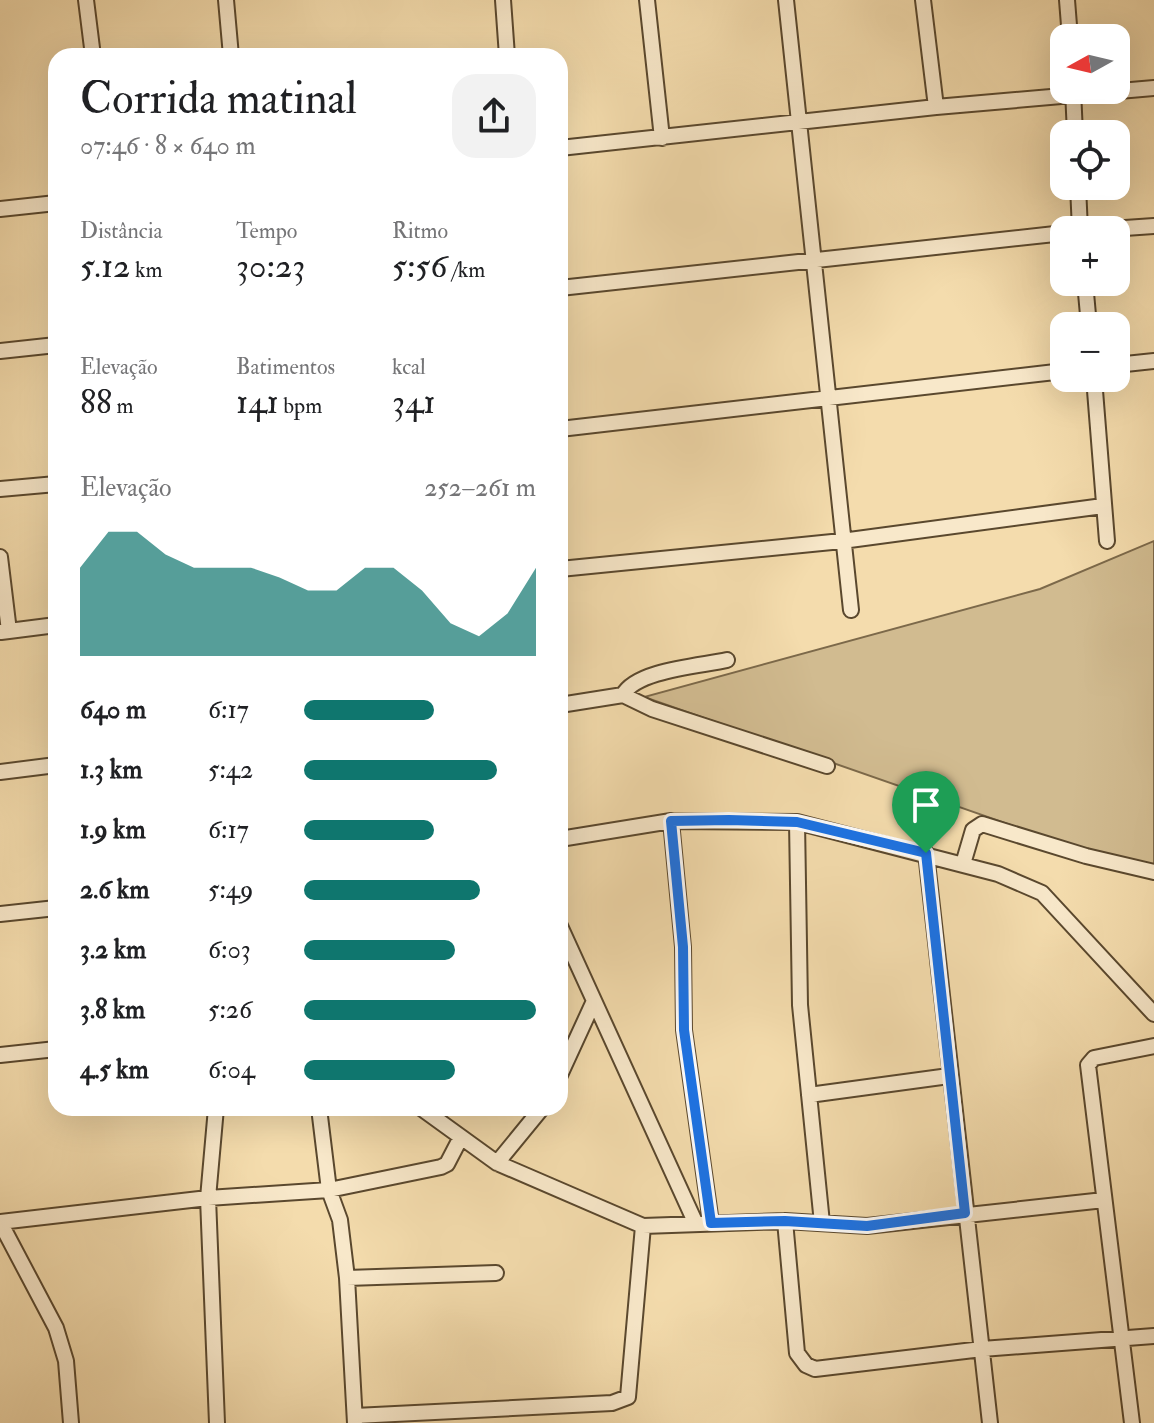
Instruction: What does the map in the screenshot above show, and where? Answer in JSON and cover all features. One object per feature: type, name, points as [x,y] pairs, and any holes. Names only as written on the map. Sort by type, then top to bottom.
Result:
[{"type":"street","points":[[86,0],[92,48]]},
{"type":"street","points":[[226,0],[230,48]]},
{"type":"street","points":[[503,0],[506,48]]},
{"type":"street","points":[[647,0],[662,138]]},
{"type":"street","points":[[786,0],[851,610]]},
{"type":"street","points":[[923,0],[936,107]]},
{"type":"street","points":[[1067,0],[1069,24]]},
{"type":"street","points":[[1130,89],[1154,88]]},
{"type":"street","points":[[568,147],[1050,95]]},
{"type":"street","points":[[0,209],[48,204]]},
{"type":"street","points":[[1130,228],[1154,226]]},
{"type":"street","points":[[568,287],[1050,235]]},
{"type":"street","points":[[0,351],[48,346]]},
{"type":"street","points":[[1130,364],[1154,361]]},
{"type":"street","points":[[568,428],[1050,373]]},
{"type":"street","points":[[1095,392],[1107,541]]},
{"type":"street","points":[[0,489],[48,485]]},
{"type":"street","points":[[568,568],[842,541],[1103,506]]},
{"type":"street","points":[[0,557],[5,631],[48,626]]},
{"type":"street","points":[[623,695],[628,686],[645,677],[727,660]]},
{"type":"street","points":[[568,704],[623,695],[652,709],[693,719],[827,766]]},
{"type":"street","points":[[0,772],[48,766]]},
{"type":"street","points":[[671,821],[690,1083],[711,1223]]},
{"type":"street","points":[[568,838],[671,821],[797,822],[998,874],[1042,893],[1154,1014]]},
{"type":"street","points":[[797,822],[800,1005],[822,1223]]},
{"type":"street","points":[[963,864],[973,830],[982,824],[1086,856],[1154,872]]},
{"type":"street","points":[[926,853],[990,1423]]},
{"type":"street","points":[[0,914],[48,909]]},
{"type":"street","points":[[568,944],[696,1224]]},
{"type":"street","points":[[568,1058],[594,1001]]},
{"type":"street","points":[[1132,1423],[1088,1065],[1094,1058],[1154,1046]]},
{"type":"street","points":[[0,1055],[48,1050]]},
{"type":"street","points":[[809,1095],[949,1076]]},
{"type":"street","points":[[215,1116],[208,1198],[217,1423]]},
{"type":"street","points":[[320,1116],[329,1190],[340,1220],[347,1278],[355,1419],[492,1416],[612,1403],[628,1397],[643,1226]]},
{"type":"street","points":[[431,1116],[497,1163],[643,1226],[785,1221],[867,1226],[1104,1200]]},
{"type":"street","points":[[497,1163],[535,1116]]},
{"type":"street","points":[[71,1423],[66,1361],[56,1328],[0,1222],[208,1198],[329,1190],[441,1167],[447,1164],[460,1139]]},
{"type":"street","points":[[785,1221],[797,1353],[806,1365],[835,1368],[982,1349],[1154,1336]]},
{"type":"street","points":[[347,1278],[496,1273]]},
{"type":"shaded area","points":[[1154,541],[1154,867],[1051,839],[644,697],[1040,589]]},
{"type":"route","points":[[671,821],[797,822],[926,853],[965,1213],[867,1226],[785,1221],[711,1223],[684,1030],[683,947],[671,821]]}]
